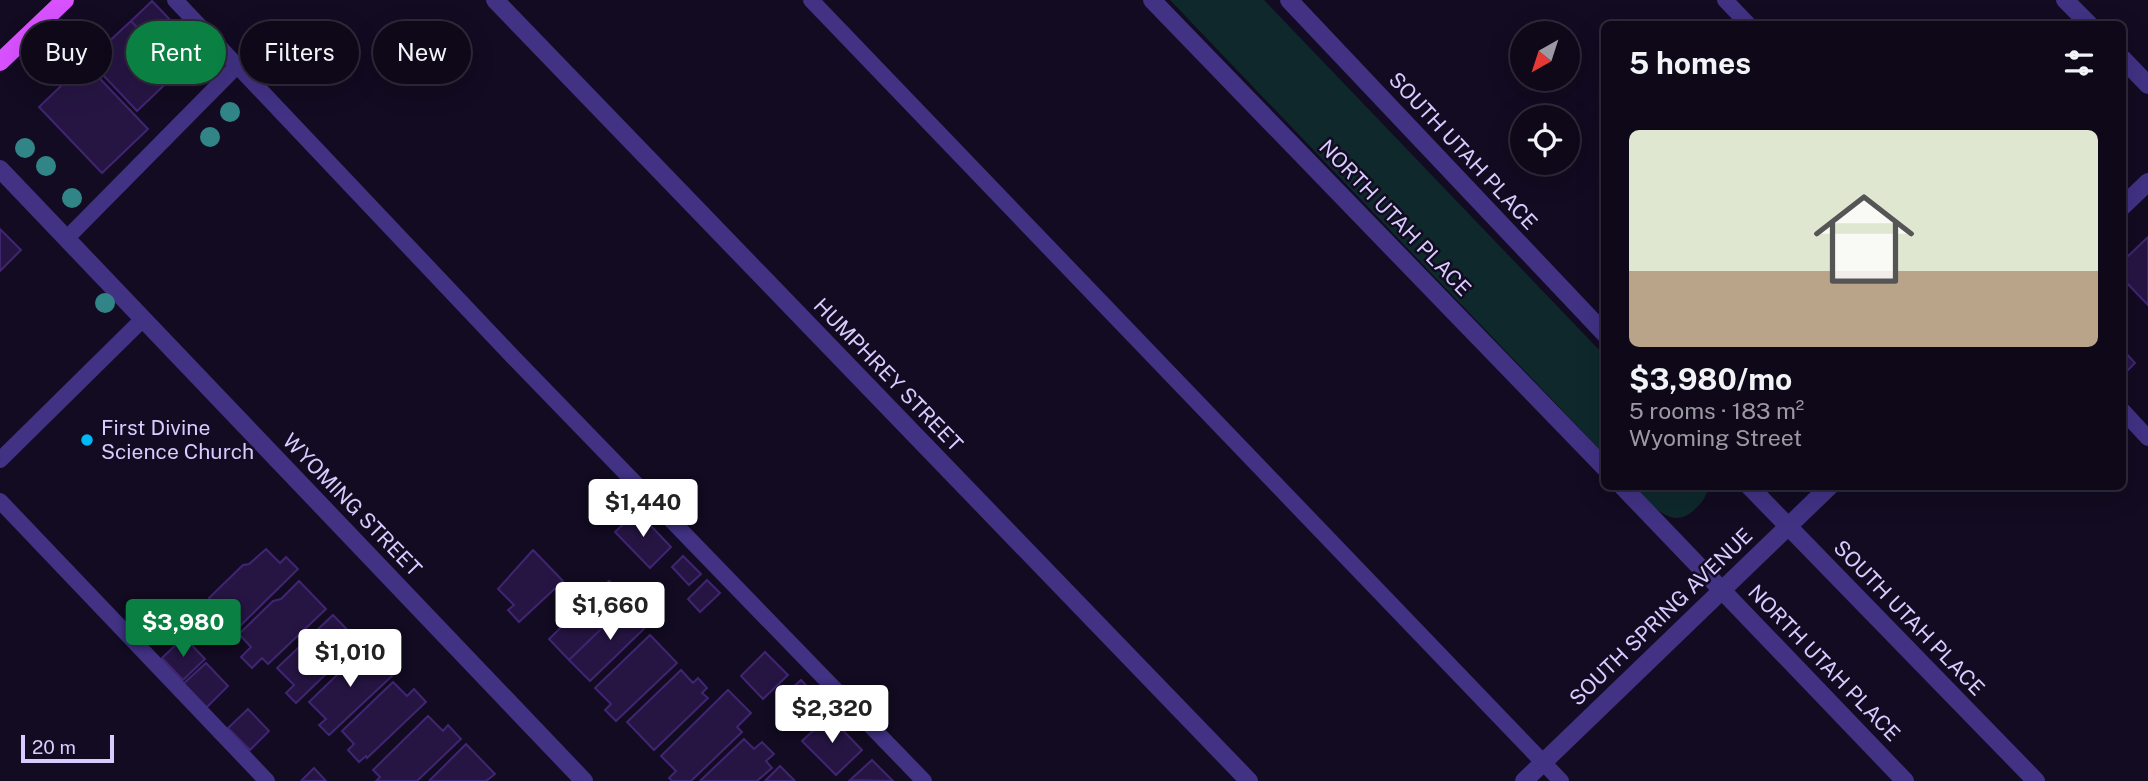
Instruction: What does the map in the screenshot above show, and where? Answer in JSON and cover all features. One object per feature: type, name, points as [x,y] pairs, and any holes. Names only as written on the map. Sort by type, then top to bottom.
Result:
[{"type":"main road","points":[[0,62],[65,0]]},
{"type":"street","name":"HUMPHREY STREET","points":[[495,0],[1249,781]]},
{"type":"street","name":"NORTH UTAH PLACE","points":[[1152,0],[1601,464]]},
{"type":"street","name":"SOUTH UTAH PLACE","points":[[1289,0],[1601,330]]},
{"type":"street","points":[[2065,0],[2086,21]]},
{"type":"street","points":[[2126,62],[2148,85]]},
{"type":"street","name":"WYOMING STREET","points":[[0,170],[583,781]]},
{"type":"street","points":[[2126,203],[2148,181]]},
{"type":"street","name":"NORTH UTAH PLACE","points":[[1626,490],[1905,781]]},
{"type":"street","name":"SOUTH UTAH PLACE","points":[[1753,490],[2036,781]]},
{"type":"street","name":"SOUTH SPRING AVENUE","points":[[1524,781],[1826,490]]},
{"type":"lane","points":[[175,0],[513,357],[924,781]]},
{"type":"lane","points":[[811,0],[1562,781]]},
{"type":"lane","points":[[1724,0],[1745,21]]},
{"type":"lane","points":[[66,239],[237,66]]},
{"type":"lane","points":[[0,460],[143,319]]},
{"type":"lane","points":[[2126,414],[2148,438]]},
{"type":"lane","points":[[0,501],[267,781]]},
{"type":"green space","points":[[1170,0],[1264,0],[1601,352],[1601,451]]},
{"type":"green space","points":[[1638,490],[1708,490],[1697,507],[1685,516],[1677,518],[1662,513]]},
{"type":"building","points":[[152,1],[171,21],[131,21]]},
{"type":"building","points":[[126,26],[126,84],[165,84],[137,111],[112,84],[112,39]]},
{"type":"building","points":[[63,84],[105,84],[148,129],[102,173],[39,107]]},
{"type":"building","points":[[0,229],[21,250],[0,271]]},
{"type":"building","points":[[2148,237],[2148,305],[2126,282],[2126,258]]},
{"type":"building","points":[[2126,353],[2135,363],[2126,372]]},
{"type":"building","points":[[637,511],[671,547],[650,568],[615,532]]},
{"type":"building","points":[[266,549],[280,563],[286,557],[298,569],[238,628],[232,622],[228,626],[214,612],[219,608],[209,598],[243,565],[249,564]]},
{"type":"building","points":[[533,550],[563,581],[519,622],[508,610],[514,605],[498,589]]},
{"type":"building","points":[[683,556],[701,574],[689,585],[672,567]]},
{"type":"building","points":[[707,580],[720,593],[700,612],[688,599]]},
{"type":"building","points":[[299,581],[326,609],[268,664],[262,658],[252,668],[241,657],[251,647],[239,634],[273,601],[281,599]]},
{"type":"building","points":[[609,581],[629,602],[569,660],[549,639]]},
{"type":"building","points":[[629,602],[650,623],[590,681],[569,660]]},
{"type":"building","points":[[333,615],[359,642],[296,703],[286,693],[294,685],[277,668]]},
{"type":"building","points":[[650,635],[677,663],[616,721],[605,710],[611,704],[595,688]]},
{"type":"building","points":[[184,637],[205,659],[183,680],[162,658]]},
{"type":"building","points":[[369,644],[382,657],[378,661],[392,676],[329,735],[319,725],[326,719],[309,702]]},
{"type":"building","points":[[765,652],[788,675],[763,699],[741,676]]},
{"type":"building","points":[[206,663],[228,686],[206,708],[183,684]]},
{"type":"building","points":[[681,670],[693,683],[698,678],[707,688],[702,693],[708,698],[654,750],[627,722]]},
{"type":"building","points":[[801,680],[822,702],[802,721],[781,698]]},
{"type":"building","points":[[393,682],[407,696],[414,689],[426,702],[367,758],[366,756],[359,762],[348,750],[354,744],[342,731]]},
{"type":"building","points":[[728,690],[751,713],[737,727],[742,732],[691,781],[672,781],[669,778],[676,771],[661,756]]},
{"type":"building","points":[[248,709],[269,731],[250,750],[228,728]]},
{"type":"building","points":[[428,716],[443,731],[448,725],[461,739],[417,781],[376,781],[380,777],[373,770]]},
{"type":"building","points":[[829,716],[862,750],[836,775],[802,741]]},
{"type":"building","points":[[744,739],[754,749],[762,742],[774,754],[766,761],[772,768],[757,781],[700,781]]},
{"type":"building","points":[[466,744],[495,774],[486,781],[429,781]]},
{"type":"building","points":[[872,760],[893,781],[850,780]]},
{"type":"building","points":[[780,766],[795,781],[765,781]]},
{"type":"building","points":[[314,768],[326,781],[301,781]]},
{"type":"place","name":"First Divine Science Church","points":[[87,440]]}]
